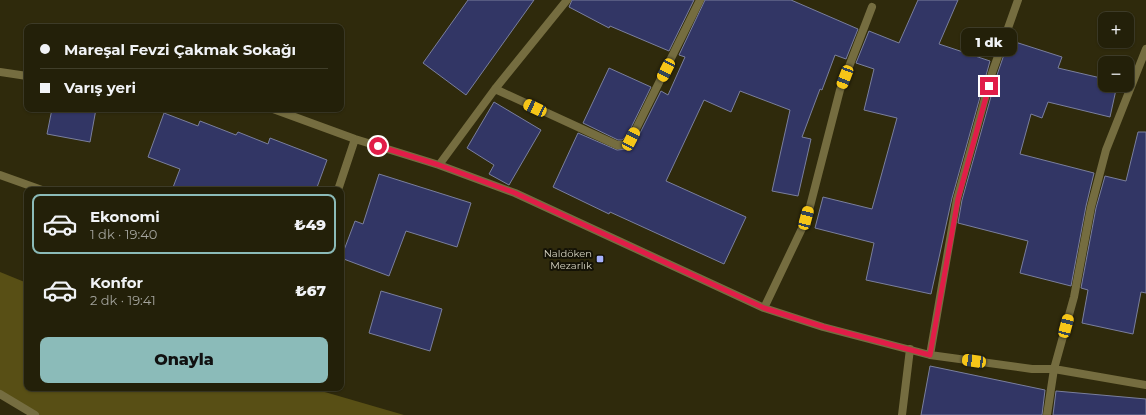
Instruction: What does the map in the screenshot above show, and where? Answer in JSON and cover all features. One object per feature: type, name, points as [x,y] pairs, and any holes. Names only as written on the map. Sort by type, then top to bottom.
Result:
[{"type":"street","points":[[439,165],[495,89],[568,0]]},
{"type":"street","points":[[495,89],[617,146],[624,145],[631,139],[700,0]]},
{"type":"street","points":[[930,355],[958,199],[992,73],[1018,0]]},
{"type":"street","points":[[764,308],[806,218],[840,90],[872,7]]},
{"type":"street","points":[[1047,415],[1054,369],[1074,297],[1091,207],[1106,150],[1146,49]]},
{"type":"street","points":[[0,72],[24,76]]},
{"type":"street","points":[[281,112],[355,139],[439,165],[515,193],[764,308],[824,327],[930,355],[1032,369],[1054,369],[1146,385]]},
{"type":"street","points":[[339,187],[355,139]]},
{"type":"street","points":[[0,175],[34,187]]},
{"type":"street","points":[[902,415],[910,349]]},
{"type":"street","points":[[0,394],[35,415]]},
{"type":"shaded area","points":[[0,272],[24,282],[24,391],[321,391],[404,415],[35,415],[0,398]]},
{"type":"building","points":[[468,0],[534,0],[466,95],[423,63]]},
{"type":"building","points":[[572,0],[694,0],[669,51],[610,26],[609,28],[569,7]]},
{"type":"building","points":[[705,0],[791,0],[858,29],[846,59],[835,55],[822,90],[820,89],[802,137],[811,139],[798,196],[772,191],[790,110],[740,91],[731,112],[704,100],[666,181],[746,217],[724,264],[610,212],[609,214],[553,187],[578,133],[617,150],[627,149],[635,143],[661,91],[668,95],[685,57],[679,55]]},
{"type":"building","points":[[918,0],[958,0],[939,44],[990,61],[952,198],[931,294],[866,280],[874,243],[815,228],[823,197],[872,209],[897,118],[864,110],[874,69],[856,63],[869,31],[899,43]]},
{"type":"building","points":[[1009,40],[1062,57],[1058,68],[1098,77],[1098,92],[1115,92],[1110,117],[1048,102],[1042,118],[1031,114],[1020,154],[1094,173],[1086,206],[1071,286],[1020,273],[1028,241],[958,223],[962,200],[997,75]]},
{"type":"building","points":[[609,68],[651,87],[627,136],[622,140],[618,140],[583,123]]},
{"type":"building","points":[[494,102],[541,130],[509,185],[489,174],[494,165],[467,148]]},
{"type":"building","points":[[51,112],[95,112],[90,142],[47,134]]},
{"type":"building","points":[[164,113],[198,126],[200,121],[236,135],[238,132],[268,144],[270,138],[327,160],[317,187],[173,187],[180,169],[148,157]]},
{"type":"building","points":[[1138,132],[1146,132],[1146,293],[1141,292],[1133,334],[1082,323],[1088,290],[1081,288],[1096,208],[1105,176],[1126,181]]},
{"type":"building","points":[[379,174],[471,203],[457,247],[406,231],[389,276],[344,259],[344,250],[355,221],[363,224]]},
{"type":"building","points":[[381,291],[442,309],[430,351],[369,333]]},
{"type":"building","points":[[930,366],[1045,390],[1042,415],[921,415]]},
{"type":"building","points":[[1056,391],[1146,399],[1146,415],[1053,415]]},
{"type":"place","name":"Naldöken Mezarlık","points":[[600,259]]},
{"type":"route","points":[[378,146],[439,165],[515,193],[764,308],[824,327],[930,355],[958,199],[989,86]]}]
